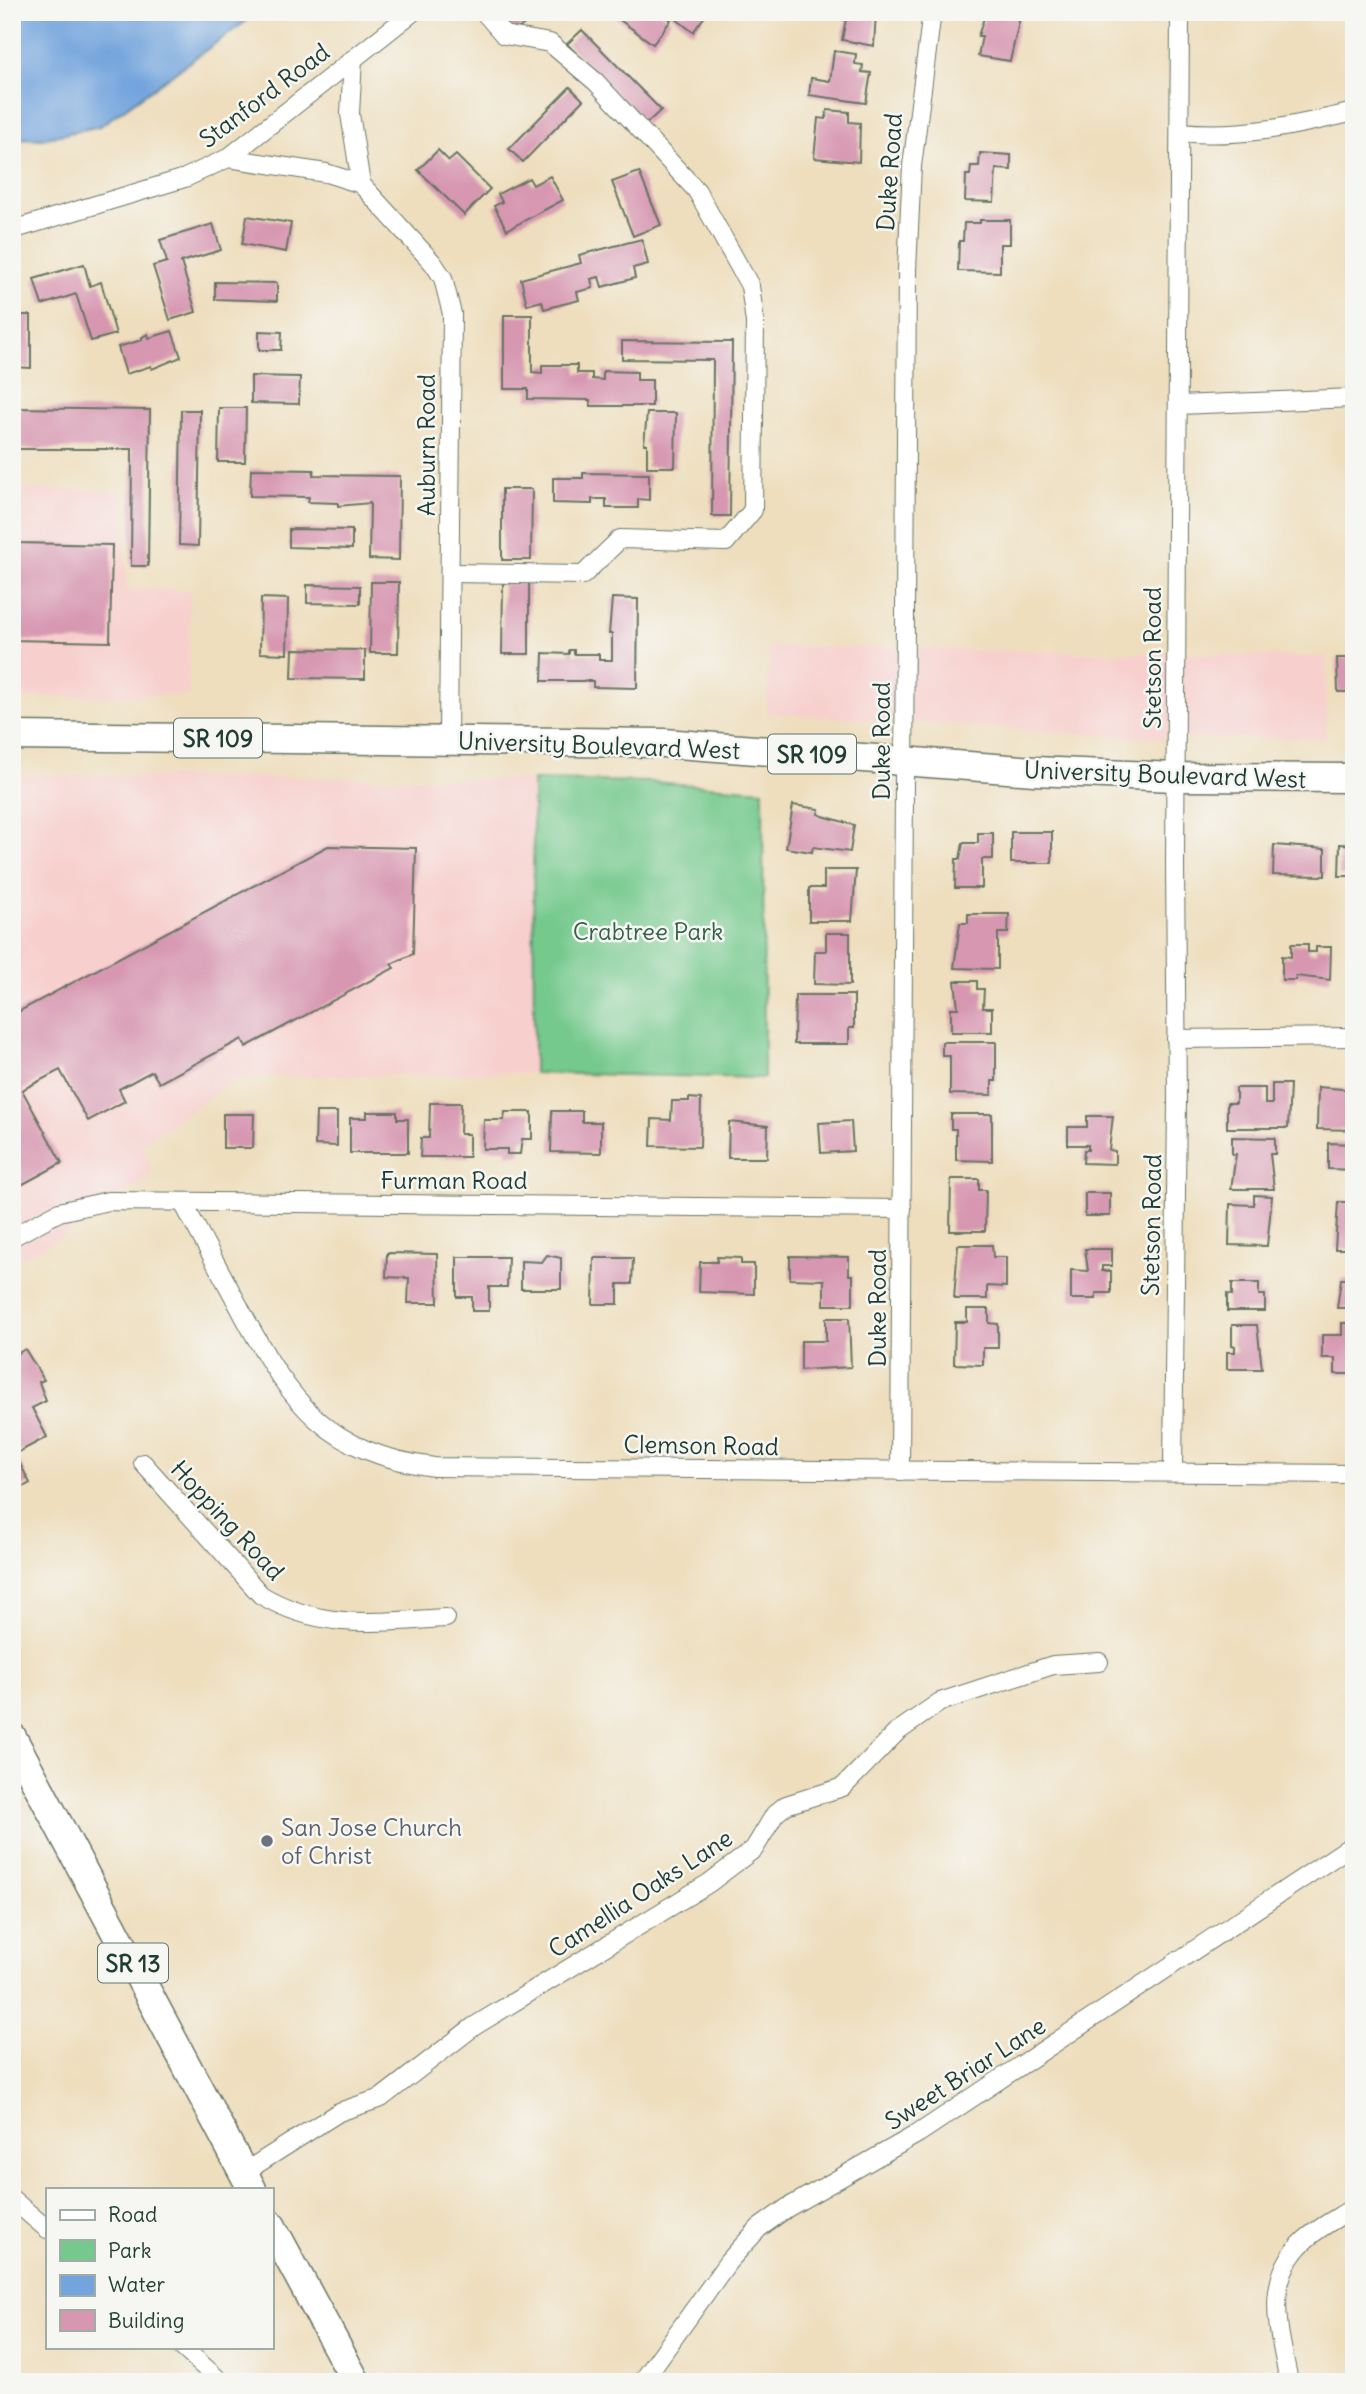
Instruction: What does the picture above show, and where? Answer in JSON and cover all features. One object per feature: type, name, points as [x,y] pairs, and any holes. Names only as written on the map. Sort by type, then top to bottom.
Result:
[{"type":"main road","name":"University Boulevard West","points":[[12,736],[664,743],[1034,771],[1176,777],[1354,778]]},
{"type":"main road","name":"SR 13","points":[[12,1737],[247,2181]]},
{"type":"main road","points":[[273,2229],[356,2382]]},
{"type":"street","name":"Stanford Road","points":[[12,230],[185,178],[228,158],[413,12]]},
{"type":"street","points":[[450,573],[583,575],[620,539],[726,542],[753,510],[755,322],[750,286],[697,191],[596,82],[550,43],[504,35],[484,12]]},
{"type":"street","name":"Duke Road","points":[[900,1471],[909,218],[923,67],[932,12]]},
{"type":"street","name":"Stetson Road","points":[[1173,1472],[1180,12]]},
{"type":"street","points":[[353,59],[350,114],[361,184]]},
{"type":"street","points":[[1180,132],[1242,135],[1281,130],[1354,112]]},
{"type":"street","name":"Auburn Road","points":[[228,158],[326,173],[361,184],[433,262],[449,296],[452,314],[448,740]]},
{"type":"street","points":[[1178,405],[1354,398]]},
{"type":"street","points":[[1176,1039],[1354,1037]]},
{"type":"street","name":"Furman Road","points":[[12,1237],[59,1212],[96,1202],[902,1209]]},
{"type":"street","name":"Clemson Road","points":[[183,1203],[281,1381],[323,1425],[369,1452],[405,1463],[435,1467],[1354,1474]]},
{"type":"street","name":"Hopping Road","points":[[143,1463],[261,1595],[283,1608],[326,1620],[384,1622],[446,1618]]},
{"type":"street","name":"Camellia Oaks Lane","points":[[247,2181],[338,2112],[381,2098],[473,2027],[709,1883],[754,1849],[775,1814],[786,1805],[843,1787],[897,1732],[940,1702],[1053,1665],[1099,1662]]},
{"type":"street","name":"Sweet Briar Lane","points":[[642,2382],[728,2262],[759,2228],[787,2208],[919,2133],[1354,1844]]},
{"type":"street","points":[[12,2199],[46,2228]]},
{"type":"street","points":[[1289,2382],[1276,2314],[1280,2278],[1288,2260],[1304,2240],[1354,2207]]},
{"type":"street","points":[[183,2348],[221,2382]]},
{"type":"shaded area","points":[[12,489],[122,491],[127,589],[190,591],[189,695],[12,697]]},
{"type":"shaded area","points":[[769,646],[1326,657],[1326,738],[1154,738],[767,713]]},
{"type":"shaded area","points":[[12,775],[533,780],[534,1073],[240,1077],[143,1143],[152,1174],[69,1233],[12,1264]]},
{"type":"green space","name":"Crabtree Park","points":[[533,780],[651,782],[763,790],[764,1078],[534,1073]]},
{"type":"water","points":[[12,12],[259,12],[100,126],[42,139],[12,138]]},
{"type":"building","points":[[496,12],[539,12],[513,33]]},
{"type":"building","points":[[609,12],[660,12],[671,20],[653,44]]},
{"type":"building","points":[[673,12],[708,12],[693,32],[671,15]]},
{"type":"building","points":[[839,12],[876,12],[874,46],[842,40],[846,19],[838,17]]},
{"type":"building","points":[[986,12],[1021,13],[1010,61],[978,56],[982,36],[978,36]]},
{"type":"building","points":[[582,30],[661,110],[646,124],[567,44]]},
{"type":"building","points":[[834,51],[856,54],[855,64],[863,65],[862,72],[871,73],[866,103],[809,95],[811,78],[830,81]]},
{"type":"building","points":[[570,87],[583,100],[523,162],[509,149]]},
{"type":"building","points":[[827,110],[849,112],[849,122],[860,123],[859,162],[814,158],[818,118],[826,119]]},
{"type":"building","points":[[438,150],[449,161],[456,155],[490,189],[464,215],[418,170]]},
{"type":"building","points":[[980,153],[1011,155],[1011,170],[996,169],[994,202],[965,201],[966,175],[970,175],[971,166],[979,166]]},
{"type":"building","points":[[639,172],[661,225],[633,236],[612,182]]},
{"type":"building","points":[[550,176],[563,200],[507,230],[494,206],[502,202],[498,194],[529,178],[533,185]]},
{"type":"building","points":[[247,216],[291,223],[286,252],[242,244]]},
{"type":"building","points":[[980,220],[1010,220],[1010,244],[1000,244],[1000,272],[958,271],[959,241],[963,241],[964,223],[980,223]]},
{"type":"building","points":[[213,224],[221,250],[181,262],[196,312],[170,320],[153,266],[167,262],[160,240]]},
{"type":"building","points":[[642,239],[648,264],[633,268],[635,278],[602,287],[599,277],[591,279],[593,288],[577,292],[579,300],[544,309],[542,301],[527,305],[521,279],[581,263],[579,255]]},
{"type":"building","points":[[84,264],[90,286],[101,282],[116,334],[91,341],[76,294],[42,305],[34,279]]},
{"type":"building","points":[[215,282],[277,283],[277,301],[215,299]]},
{"type":"building","points":[[12,315],[31,315],[31,368],[12,367]]},
{"type":"building","points":[[504,315],[532,315],[532,372],[542,373],[542,365],[577,365],[577,373],[592,373],[592,379],[603,380],[603,371],[637,372],[637,380],[652,380],[652,406],[590,406],[590,400],[528,399],[528,389],[504,389]]},
{"type":"building","points":[[172,331],[181,357],[152,369],[151,366],[126,374],[118,347],[142,340],[142,337],[148,334],[149,338]]},
{"type":"building","points":[[259,331],[282,332],[281,350],[259,350]]},
{"type":"building","points":[[622,341],[732,342],[730,516],[712,516],[713,360],[622,359]]},
{"type":"building","points":[[251,376],[300,377],[299,404],[251,403]]},
{"type":"building","points":[[12,408],[150,410],[148,566],[131,566],[132,449],[12,449]]},
{"type":"building","points":[[219,408],[246,408],[245,462],[218,462]]},
{"type":"building","points":[[181,410],[200,410],[198,546],[179,545]]},
{"type":"building","points":[[647,413],[676,413],[675,467],[647,467],[647,444],[644,444]]},
{"type":"building","points":[[251,469],[314,470],[313,475],[400,476],[399,560],[369,559],[370,503],[338,506],[338,503],[308,502],[309,497],[250,496]]},
{"type":"building","points":[[583,473],[649,474],[649,500],[638,499],[638,508],[606,508],[606,499],[592,499],[592,504],[553,503],[553,478],[583,478]]},
{"type":"building","points":[[502,489],[532,489],[531,560],[502,560]]},
{"type":"building","points":[[12,526],[18,526],[18,543],[112,545],[110,642],[12,640]]},
{"type":"building","points":[[289,529],[352,530],[352,549],[289,547]]},
{"type":"building","points":[[371,582],[399,582],[398,653],[370,653]]},
{"type":"building","points":[[503,583],[529,583],[529,654],[502,654]]},
{"type":"building","points":[[307,585],[360,586],[360,604],[307,603]]},
{"type":"building","points":[[261,598],[288,599],[287,654],[260,653]]},
{"type":"building","points":[[612,598],[638,599],[637,688],[593,687],[593,681],[542,681],[543,653],[569,654],[569,650],[574,650],[574,654],[599,654],[599,660],[612,660],[612,634],[609,634]]},
{"type":"building","points":[[293,649],[365,650],[365,679],[292,678]]},
{"type":"building","points":[[1337,658],[1354,658],[1354,692],[1338,692]]},
{"type":"building","points":[[793,805],[819,809],[818,814],[854,825],[850,852],[813,847],[812,852],[786,848]]},
{"type":"building","points":[[1011,832],[1052,832],[1052,863],[1011,863]]},
{"type":"building","points":[[978,833],[993,833],[993,859],[982,859],[982,888],[955,888],[956,859],[960,859],[963,843],[978,843]]},
{"type":"building","points":[[1340,844],[1354,845],[1354,876],[1339,876]]},
{"type":"building","points":[[1274,845],[1325,849],[1325,876],[1273,875]]},
{"type":"building","points":[[328,846],[416,848],[413,954],[391,964],[394,968],[246,1047],[242,1039],[159,1083],[152,1071],[119,1089],[125,1101],[88,1121],[60,1070],[22,1090],[62,1163],[12,1190],[12,1015]]},
{"type":"building","points":[[824,870],[856,870],[852,921],[809,921],[809,888],[824,888]]},
{"type":"building","points":[[968,914],[1009,914],[1008,933],[998,933],[998,969],[954,968],[960,923],[968,923]]},
{"type":"building","points":[[826,933],[850,933],[850,985],[814,984],[815,951],[826,951]]},
{"type":"building","points":[[1291,944],[1308,944],[1308,952],[1316,952],[1316,947],[1331,947],[1330,980],[1296,976],[1296,980],[1282,980],[1282,956],[1291,957]]},
{"type":"building","points":[[1348,947],[1354,947],[1354,974],[1348,974]]},
{"type":"building","points":[[955,981],[977,981],[977,989],[984,989],[983,1008],[992,1008],[992,1032],[951,1032],[951,1008],[958,1008]]},
{"type":"building","points":[[795,995],[854,995],[854,1028],[849,1028],[849,1044],[794,1044]]},
{"type":"building","points":[[942,1042],[996,1042],[996,1081],[992,1081],[992,1095],[950,1094],[950,1056],[942,1056]]},
{"type":"building","points":[[1272,1084],[1290,1084],[1288,1128],[1227,1128],[1227,1103],[1236,1103],[1236,1088],[1265,1088],[1265,1104],[1272,1104]]},
{"type":"building","points":[[1318,1087],[1354,1090],[1354,1130],[1317,1129]]},
{"type":"building","points":[[689,1098],[701,1099],[700,1147],[651,1146],[652,1119],[671,1120],[672,1101],[689,1101]]},
{"type":"building","points":[[430,1103],[461,1103],[460,1134],[469,1134],[469,1157],[420,1157],[421,1138],[429,1138]]},
{"type":"building","points":[[552,1111],[582,1111],[582,1122],[601,1122],[601,1153],[551,1152]]},
{"type":"building","points":[[316,1112],[337,1112],[337,1146],[315,1145]]},
{"type":"building","points":[[367,1112],[397,1112],[397,1119],[408,1119],[408,1153],[350,1153],[350,1118],[367,1118]]},
{"type":"building","points":[[505,1112],[532,1112],[532,1139],[522,1139],[520,1154],[507,1154],[507,1149],[483,1149],[484,1120],[504,1120]]},
{"type":"building","points":[[223,1114],[254,1114],[253,1148],[223,1148]]},
{"type":"building","points":[[951,1114],[992,1114],[992,1161],[956,1160],[956,1129],[951,1129]]},
{"type":"building","points":[[1087,1116],[1113,1116],[1109,1150],[1115,1151],[1115,1164],[1083,1163],[1084,1150],[1088,1150],[1088,1145],[1068,1145],[1068,1127],[1087,1127]]},
{"type":"building","points":[[851,1121],[853,1151],[821,1153],[819,1123]]},
{"type":"building","points":[[729,1122],[768,1126],[767,1158],[728,1158]]},
{"type":"building","points":[[1232,1137],[1275,1138],[1275,1154],[1270,1154],[1274,1189],[1231,1189],[1236,1154],[1232,1154]]},
{"type":"building","points":[[1328,1143],[1354,1144],[1354,1170],[1328,1169]]},
{"type":"building","points":[[951,1179],[979,1179],[979,1190],[986,1190],[985,1231],[950,1231]]},
{"type":"building","points":[[1085,1193],[1110,1193],[1110,1216],[1085,1216]]},
{"type":"building","points":[[1254,1195],[1272,1196],[1267,1246],[1229,1245],[1230,1204],[1254,1205]]},
{"type":"building","points":[[1338,1202],[1354,1202],[1354,1249],[1335,1249]]},
{"type":"building","points":[[958,1245],[992,1245],[993,1257],[1006,1257],[1006,1287],[987,1286],[987,1299],[954,1299]]},
{"type":"building","points":[[1085,1249],[1112,1249],[1112,1266],[1102,1266],[1102,1271],[1111,1271],[1111,1293],[1096,1293],[1096,1299],[1071,1299],[1071,1270],[1088,1271]]},
{"type":"building","points":[[387,1253],[437,1254],[438,1303],[408,1303],[409,1278],[386,1277]]},
{"type":"building","points":[[547,1255],[561,1258],[561,1289],[521,1289],[521,1261],[542,1262]]},
{"type":"building","points":[[790,1256],[849,1257],[849,1275],[853,1275],[853,1305],[824,1305],[824,1280],[790,1279]]},
{"type":"building","points":[[457,1257],[508,1257],[507,1287],[489,1287],[489,1311],[472,1311],[472,1297],[457,1297]]},
{"type":"building","points":[[717,1257],[741,1258],[741,1264],[754,1264],[754,1294],[699,1292],[700,1262],[717,1262]]},
{"type":"building","points":[[594,1258],[633,1258],[632,1284],[618,1284],[618,1304],[593,1304]]},
{"type":"building","points":[[1341,1279],[1354,1279],[1354,1308],[1337,1308]]},
{"type":"building","points":[[1232,1283],[1259,1283],[1259,1295],[1265,1295],[1265,1311],[1227,1311],[1227,1294],[1232,1295]]},
{"type":"building","points":[[967,1309],[989,1309],[989,1323],[998,1324],[998,1348],[983,1348],[983,1365],[954,1364],[955,1322],[967,1322]]},
{"type":"building","points":[[826,1318],[849,1318],[851,1367],[801,1370],[801,1341],[826,1341]]},
{"type":"building","points":[[1342,1323],[1354,1323],[1354,1374],[1335,1374],[1335,1358],[1322,1358],[1322,1335],[1342,1335]]},
{"type":"building","points":[[1232,1325],[1257,1325],[1262,1369],[1227,1369],[1227,1352],[1235,1352],[1235,1346],[1232,1345]]},
{"type":"building","points":[[25,1349],[44,1380],[39,1382],[46,1401],[32,1408],[47,1437],[15,1454],[30,1483],[12,1493],[12,1350],[15,1355]]},
{"type":"place","name":"San Jose Church of Christ","points":[[267,1841]]}]
